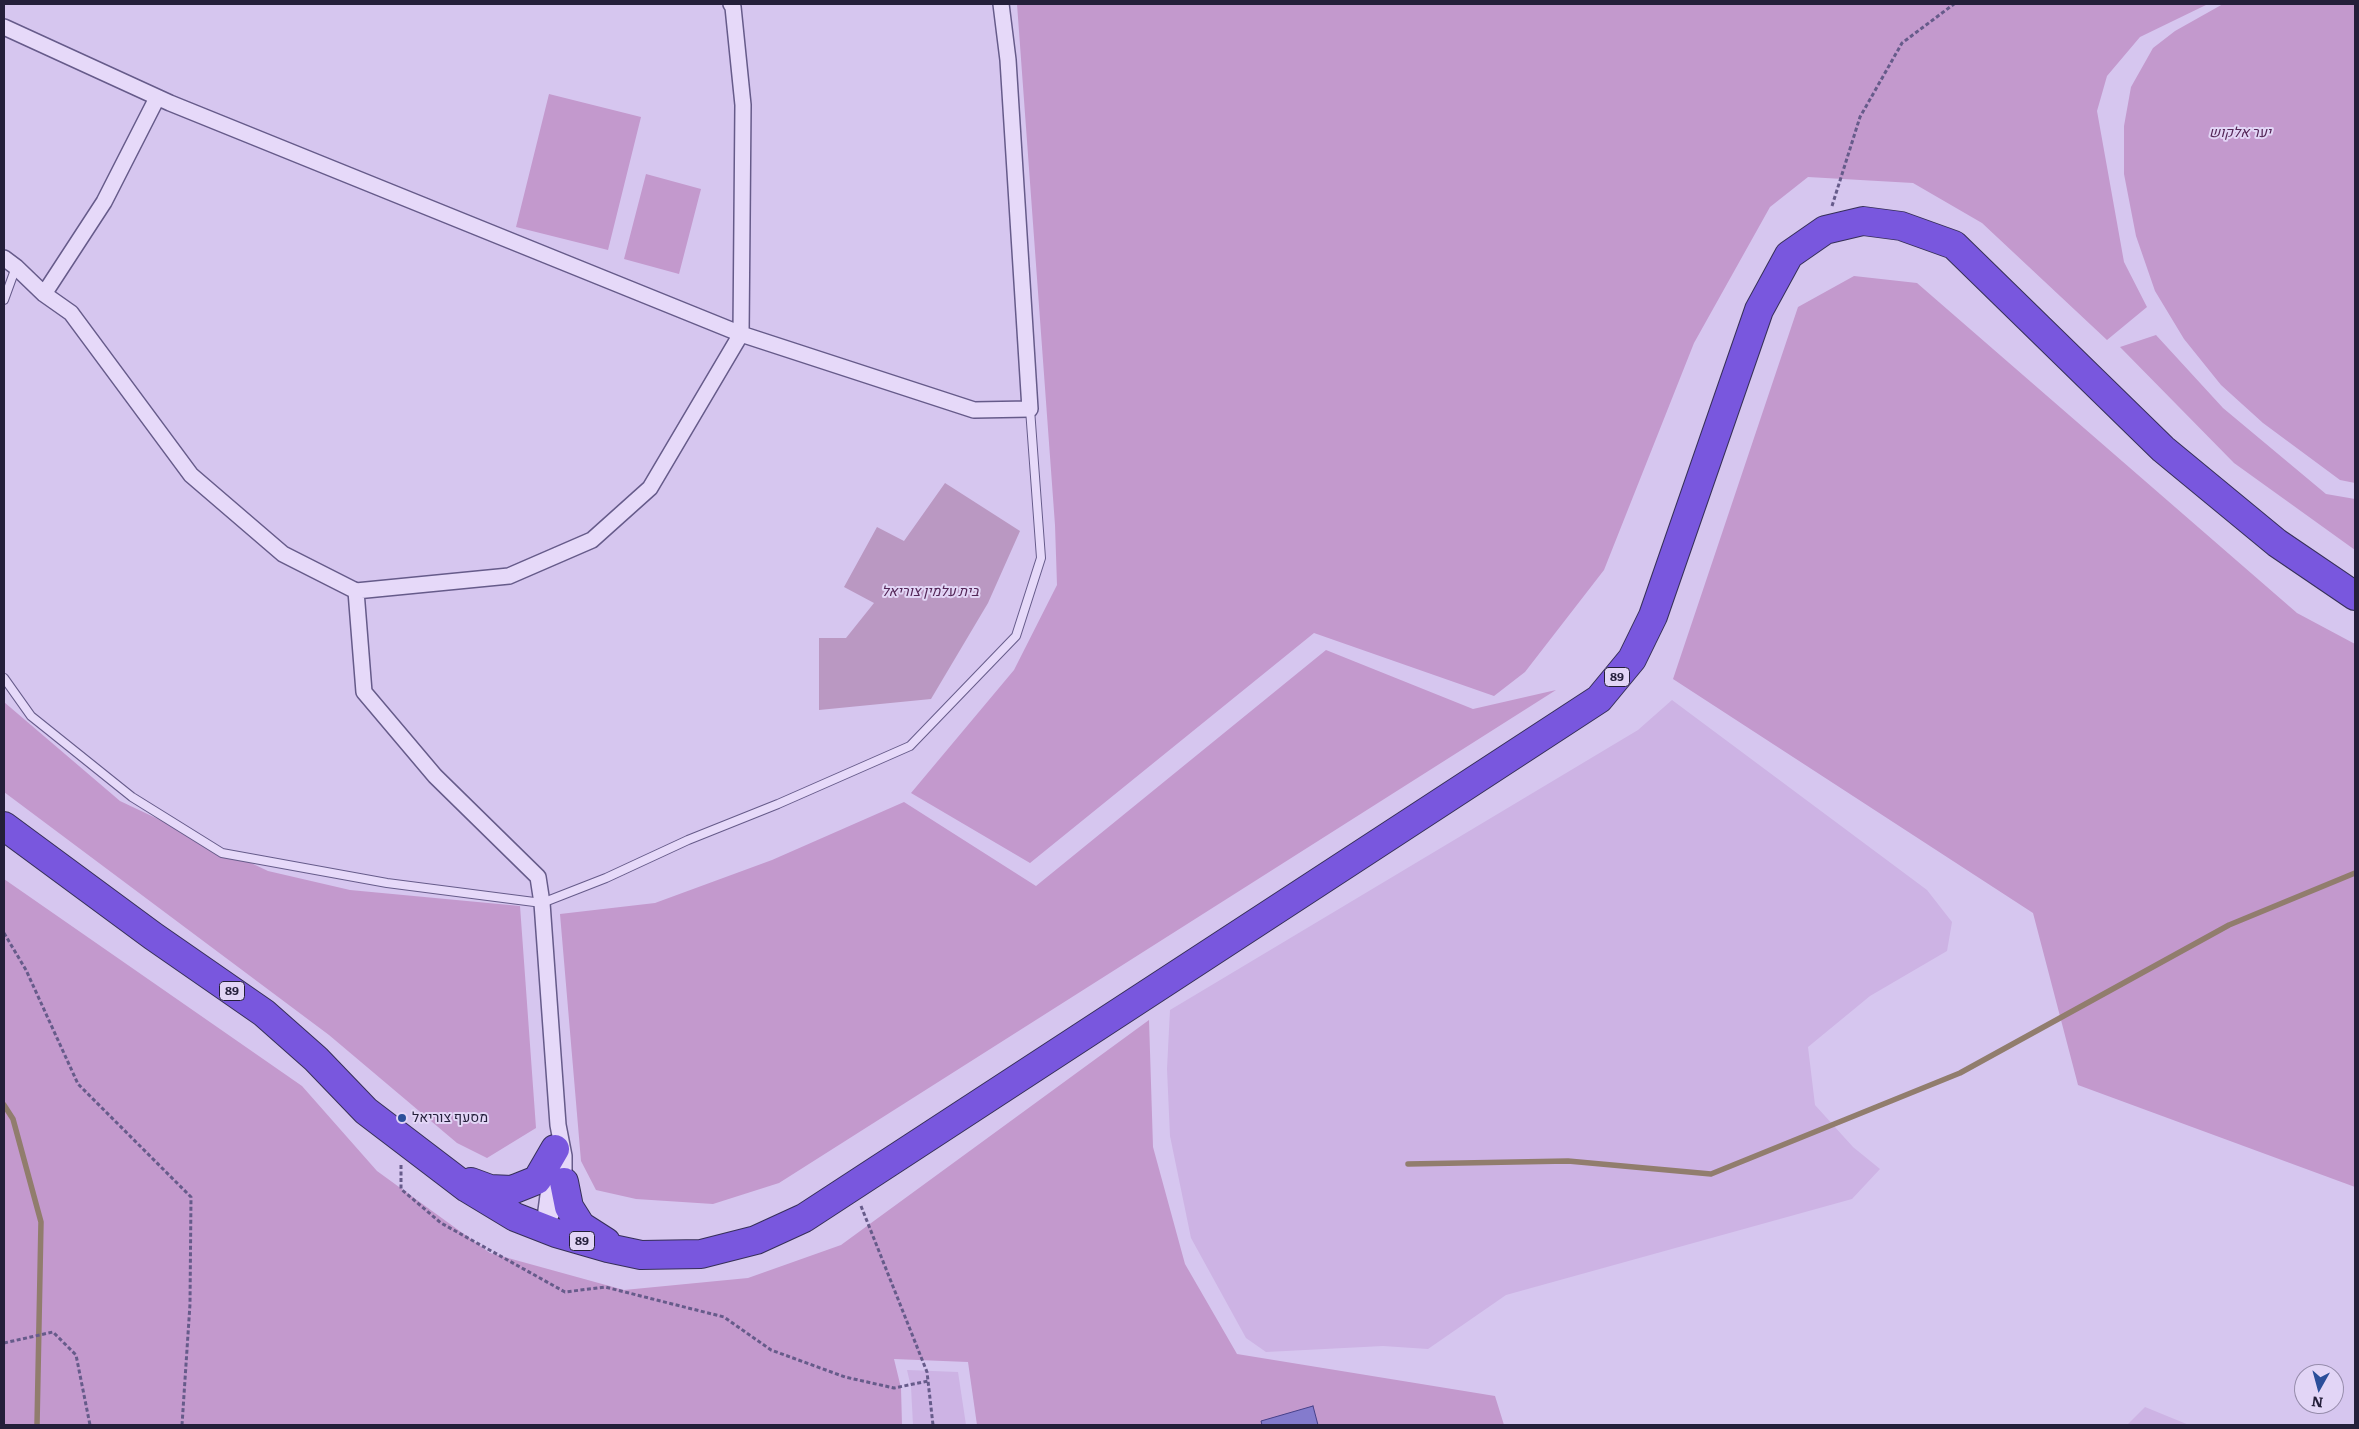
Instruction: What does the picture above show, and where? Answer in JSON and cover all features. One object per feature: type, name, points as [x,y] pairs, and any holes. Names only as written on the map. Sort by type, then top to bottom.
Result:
[{"type":"highway","name":"89","points":[[4,826],[153,936],[264,1013],[316,1059],[366,1111],[467,1188],[515,1217],[544,1229],[641,1255],[701,1254],[756,1240],[804,1218],[1599,699],[1632,659],[1653,616],[1759,310],[1790,255],[1825,230],[1863,221],[1901,226],[1954,245],[2163,449],[2277,543],[2355,596]]},
{"type":"highway","points":[[446,1173],[490,1189],[512,1190],[537,1180],[556,1137]]},
{"type":"highway","points":[[564,1182],[569,1207],[581,1226],[620,1250]]},
{"type":"street","points":[[4,258],[44,294],[71,313],[191,475],[283,554],[356,591],[509,576],[592,540],[650,488],[741,334],[743,105],[733,7],[731,4]]},
{"type":"street","points":[[4,27],[157,98],[741,334],[974,410],[1030,409],[1008,60],[1001,4]]},
{"type":"street","points":[[44,294],[104,202],[157,98]]},
{"type":"street","points":[[356,591],[364,692],[435,776],[538,877],[542,902],[556,1137],[544,1229]]},
{"type":"street","points":[[544,1229],[557,1203],[564,1182],[564,1156],[556,1137]]},
{"type":"lane","points":[[4,300],[16,267]]},
{"type":"lane","points":[[4,678],[31,716],[132,796],[222,853],[386,882],[542,902],[606,878],[688,840],[910,746],[917,739],[1016,636],[1041,558],[1030,409]]},
{"type":"path","points":[[1825,230],[1860,117],[1902,43],[1954,4]]},
{"type":"path","points":[[4,933],[26,970],[78,1084],[191,1197],[190,1304],[182,1425]]},
{"type":"path","points":[[412,1147],[399,1167],[401,1189],[441,1223],[565,1292],[605,1287],[724,1317],[771,1350],[845,1377],[894,1388],[928,1381]]},
{"type":"path","points":[[853,1185],[926,1372],[933,1425]]},
{"type":"path","points":[[4,1343],[53,1332],[76,1355],[90,1425]]},
{"type":"shaded area","points":[[1672,700],[1927,890],[1952,922],[1947,951],[1870,996],[1808,1047],[1815,1105],[1853,1147],[1880,1169],[1852,1199],[1506,1295],[1428,1349],[1383,1346],[1266,1352],[1246,1338],[1191,1238],[1170,1136],[1167,1069],[1170,1010],[1638,730]]},
{"type":"shaded area","points":[[907,1370],[958,1372],[966,1425],[913,1425],[911,1387]]},
{"type":"shaded area","points":[[2145,1407],[2189,1425],[2127,1425]]},
{"type":"green space","points":[[1017,4],[2208,4],[2140,37],[2107,76],[2097,111],[2124,262],[2147,307],[2107,340],[1982,223],[1913,183],[1808,177],[1770,207],[1694,343],[1604,570],[1525,672],[1494,696],[1314,633],[1030,863],[911,793],[1014,670],[1057,585],[1055,525]]},
{"type":"green space","name":"יער אלקוש","points":[[2223,4],[2355,4],[2355,483],[2340,480],[2263,423],[2221,385],[2184,339],[2155,291],[2136,236],[2124,174],[2124,126],[2131,87],[2153,48],[2175,31]]},
{"type":"green space","points":[[549,94],[641,117],[608,250],[516,227]]},
{"type":"green space","points":[[646,174],[701,189],[679,274],[624,259]]},
{"type":"green space","points":[[1854,276],[1917,283],[2297,613],[2355,644],[2355,1187],[2078,1085],[2033,913],[1673,679],[1798,307]]},
{"type":"green space","points":[[2156,335],[2223,408],[2326,494],[2355,499],[2355,550],[2234,463],[2120,347]]},
{"type":"green space","name":"בית עלמין צוריאל","points":[[945,483],[1020,531],[988,603],[931,699],[819,710],[819,638],[846,638],[874,603],[844,587],[877,527],[904,541]]},
{"type":"green space","points":[[1326,650],[1473,709],[1556,690],[779,1183],[713,1204],[636,1199],[596,1190],[581,1161],[560,914],[655,903],[772,860],[904,802],[1036,886]]},
{"type":"green space","points":[[4,702],[120,801],[268,871],[350,890],[520,906],[536,1128],[487,1158],[457,1143],[329,1035],[4,792]]},
{"type":"green space","points":[[4,879],[302,1086],[377,1171],[490,1253],[624,1290],[748,1278],[841,1245],[1149,1020],[1153,1147],[1185,1264],[1237,1354],[1495,1396],[1504,1425],[977,1425],[968,1362],[894,1359],[901,1388],[902,1425],[4,1425]]},
{"type":"building","points":[[1313,1406],[1318,1425],[1262,1425],[1261,1421]]},
{"type":"waterway","points":[[1408,1164],[1568,1161],[1711,1174],[1960,1073],[2229,925],[2355,873]]},
{"type":"waterway","points":[[4,1105],[13,1119],[41,1222],[37,1425]]},
{"type":"place","name":"מסעף צוריאל","points":[[402,1118]]}]
